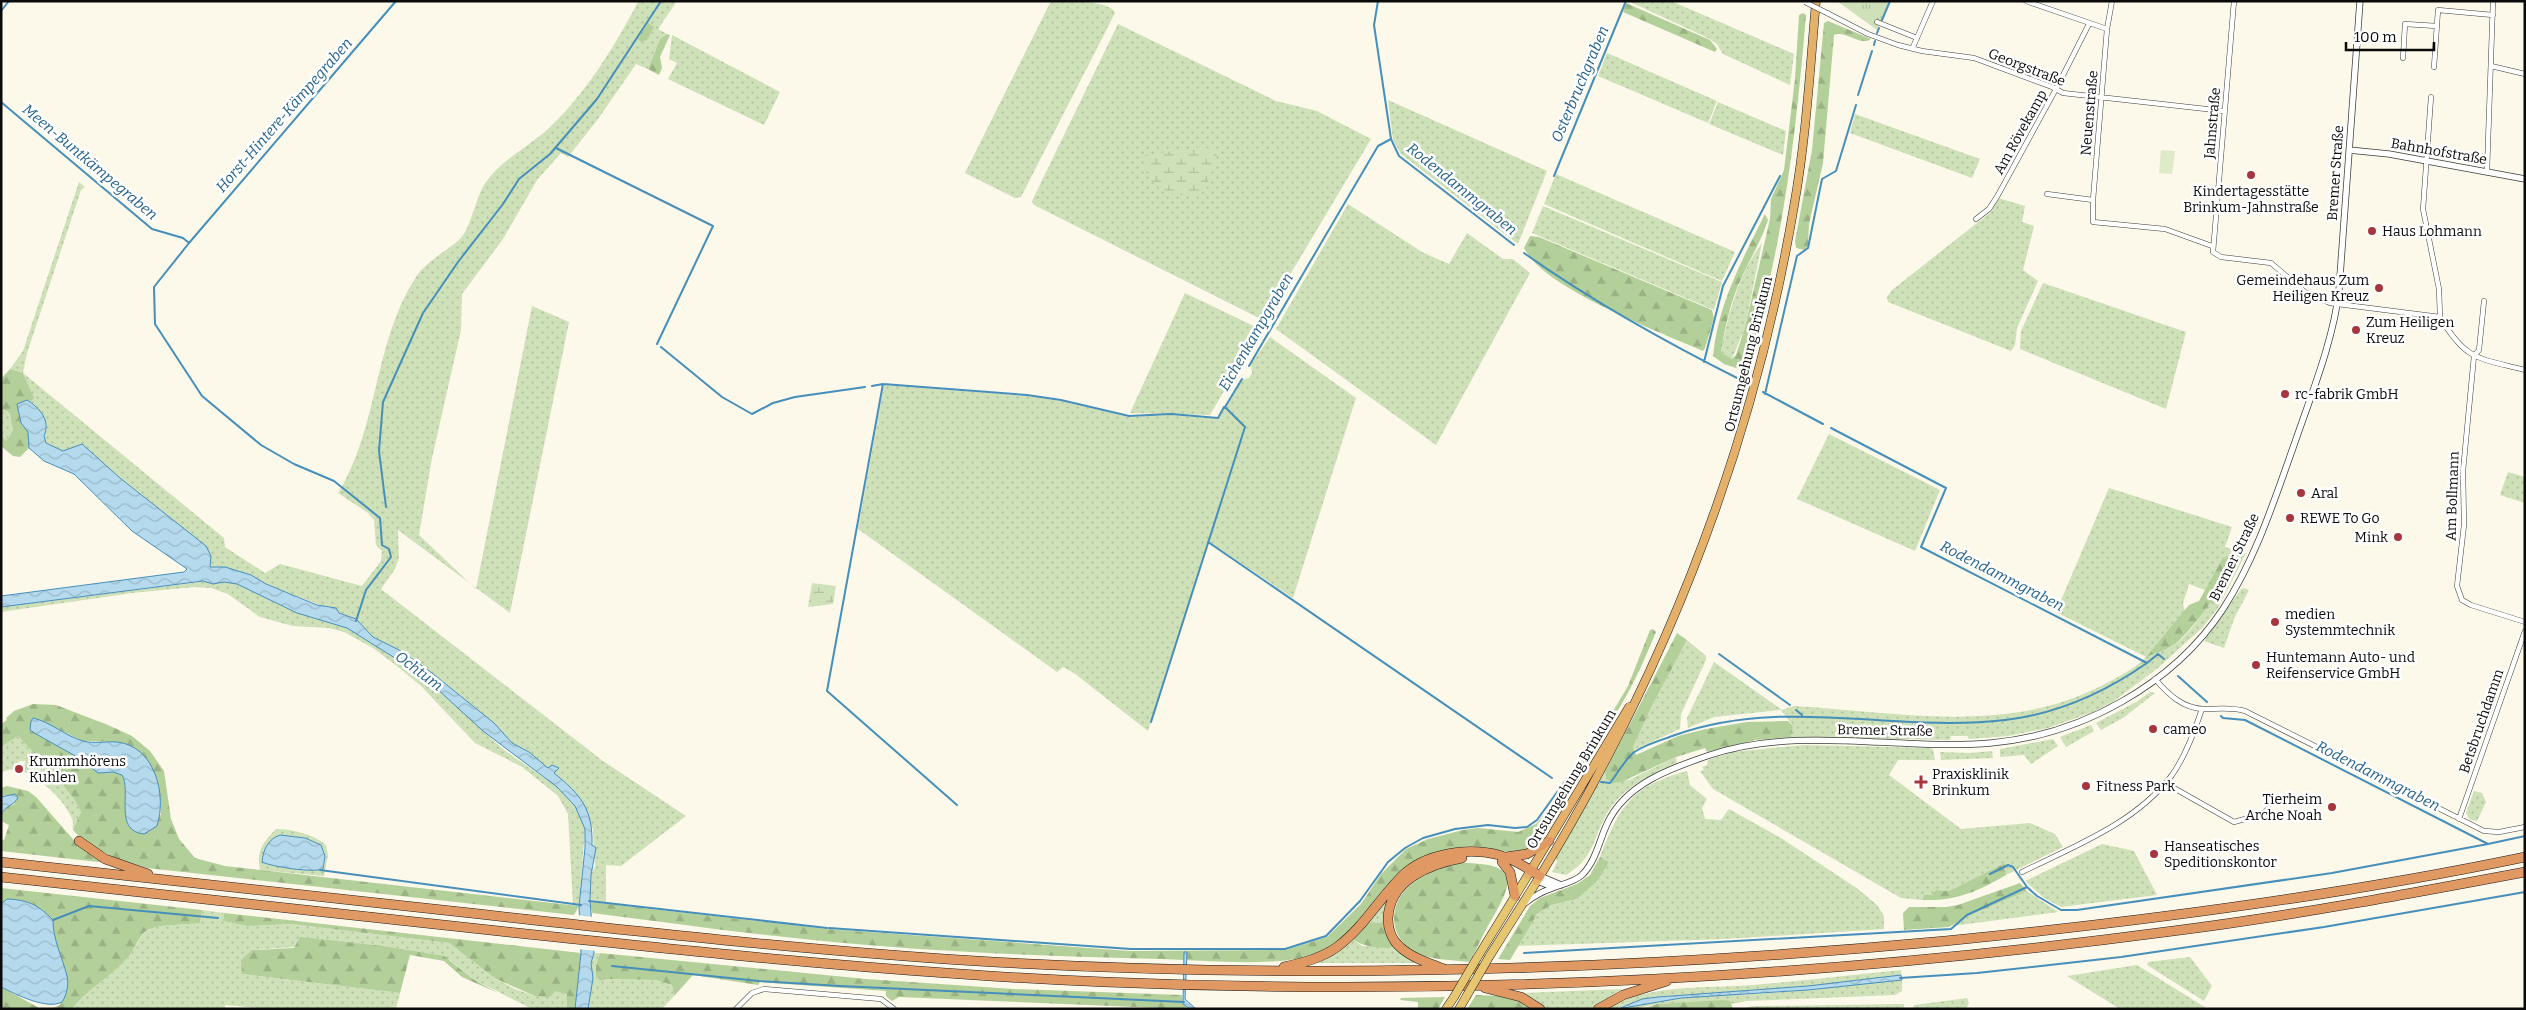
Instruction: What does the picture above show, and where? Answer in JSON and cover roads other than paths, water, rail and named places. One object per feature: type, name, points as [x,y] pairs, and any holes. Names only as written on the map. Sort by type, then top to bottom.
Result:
[{"type":"highway","name":"Ortsumgehung Brinkum","points":[[1538,878],[1604,766],[1626,724],[1637,695],[1670,625],[1708,531],[1735,454],[1772,316],[1796,196],[1809,88],[1816,1]]},
{"type":"highway","name":"Ortsumgehung Brinkum","points":[[1529,873],[1637,695]]},
{"type":"highway","points":[[79,841],[106,859],[165,880]]},
{"type":"highway","points":[[1449,971],[1414,956],[1398,946],[1388,925],[1391,903],[1405,882],[1416,874],[1445,861],[1472,858],[1504,860],[1526,854],[1549,841]]},
{"type":"highway","points":[[1273,971],[1336,949],[1349,938],[1402,876],[1415,866],[1445,855],[1463,852],[1486,853],[1538,878]]},
{"type":"highway","points":[[1,862],[816,949],[976,961],[1184,969],[1449,971],[1616,966],[1780,956],[2064,929],[2174,916],[2358,888],[2525,858]]},
{"type":"highway","points":[[1504,860],[1510,872],[1515,896]]},
{"type":"highway","points":[[1,877],[818,964],[976,976],[1184,984],[1476,985],[1680,977],[1846,966],[2177,931],[2416,893],[2525,872]]},
{"type":"highway","points":[[1598,1009],[1623,995],[1680,977]]},
{"type":"highway","points":[[1476,985],[1521,997],[1540,1009]]},
{"type":"main road","points":[[1446,1009],[1529,873]]},
{"type":"main road","points":[[1459,1009],[1538,878]]},
{"type":"street","name":"Georgstraße","points":[[1805,1],[1868,34],[1913,48],[1974,58],[2063,94],[2224,111]]},
{"type":"street","points":[[1913,48],[1933,1]]},
{"type":"street","points":[[2026,1],[2107,29]]},
{"type":"street","name":"Neuenstraße","points":[[2112,1],[2107,29],[2093,200],[2093,222],[2165,229],[2212,246]]},
{"type":"street","name":"Jahnstraße","points":[[2212,246],[2234,1]]},
{"type":"street","name":"Bremer Straße","points":[[1522,905],[1555,887],[1576,879],[1589,866],[1610,817],[1628,794],[1657,777],[1710,756],[1744,746],[1788,742],[1978,744],[2052,732],[2090,718],[2125,700],[2155,679],[2192,646],[2216,618],[2239,581],[2262,534],[2330,336],[2338,303],[2360,1]]},
{"type":"street","points":[[2486,172],[2494,1]]},
{"type":"street","points":[[2434,67],[2438,10],[2493,15]]},
{"type":"street","points":[[1877,22],[1917,38]]},
{"type":"street","name":"Am Rövekamp","points":[[1976,219],[1989,208],[1998,195],[2056,90],[2089,24]]},
{"type":"street","points":[[2403,58],[2405,24],[2437,26]]},
{"type":"street","points":[[2492,66],[2525,74]]},
{"type":"street","points":[[2432,97],[2423,209],[2439,289],[2440,317],[2457,344],[2474,356],[2525,370]]},
{"type":"street","name":"Bahnhofstraße","points":[[2349,150],[2428,160],[2525,179]]},
{"type":"street","points":[[2046,194],[2093,200]]},
{"type":"street","points":[[2212,246],[2213,252],[2221,257],[2271,263],[2305,292],[2322,300],[2440,317]]},
{"type":"street","name":"Am Bollmann","points":[[2484,302],[2479,350],[2474,356],[2464,464],[2464,525],[2457,586],[2462,600],[2471,606],[2525,622]]},
{"type":"street","name":"Betsbruchdamm","points":[[2459,819],[2525,631]]},
{"type":"street","points":[[2155,679],[2167,693],[2184,704],[2202,709],[2225,708],[2244,712],[2459,819],[2492,832],[2525,827]]},
{"type":"street","points":[[2022,872],[2111,826],[2165,783],[2181,761],[2202,709]]},
{"type":"street","points":[[2165,783],[2234,822],[2263,814],[2269,808]]},
{"type":"street","points":[[1538,878],[1562,885]]},
{"type":"street","points":[[1538,878],[1555,887]]},
{"type":"street","points":[[736,1009],[752,993],[764,990],[881,999],[894,1009]]},
{"type":"water","name":"Ochtum","points":[[27,400],[43,415],[46,425],[44,436],[46,443],[63,451],[82,444],[120,478],[206,546],[211,556],[210,567],[225,567],[251,575],[266,584],[317,605],[336,608],[339,613],[356,619],[373,637],[401,651],[432,673],[494,723],[512,743],[529,752],[548,768],[552,765],[559,768],[554,773],[578,796],[588,812],[592,832],[592,845],[596,848],[591,875],[590,900],[594,953],[591,963],[593,978],[588,1009],[575,1009],[581,953],[579,906],[585,829],[575,806],[557,787],[483,731],[422,675],[347,628],[297,613],[237,584],[224,582],[213,584],[203,581],[1,607],[1,596],[184,572],[187,569],[132,531],[74,474],[44,461],[29,448],[28,432],[21,423],[17,404]]},
{"type":"water","points":[[33,718],[83,741],[117,742],[130,745],[141,752],[149,762],[159,787],[160,814],[157,826],[144,834],[135,831],[129,826],[125,810],[125,782],[122,775],[113,772],[98,773],[79,758],[36,734],[30,730]]},
{"type":"water","points":[[15,794],[18,798],[4,810],[1,816],[1,797]]},
{"type":"water","points":[[280,835],[305,838],[321,845],[325,856],[323,869],[293,869],[262,862],[267,846],[272,839]]},
{"type":"water","points":[[7,899],[33,904],[53,920],[56,941],[68,979],[66,993],[62,1002],[56,1004],[40,1003],[1,987],[1,904]]},
{"type":"water","points":[[1184,952],[1187,952],[1185,999],[1196,1009],[1190,1009],[1183,1004]]},
{"type":"water","points":[[1901,975],[1902,980],[1808,990],[1681,998],[1618,1009],[1642,999],[1658,997],[1808,986]]},
{"type":"waterway","name":"Meen-Buntkämpegraben","points":[[1,11],[9,1]]},
{"type":"waterway","name":"Meen-Buntkämpegraben","points":[[356,621],[366,590],[391,557],[389,549],[382,545],[380,518],[334,481],[294,464],[261,445],[202,396],[155,324],[154,287],[189,243],[396,1]]},
{"type":"waterway","points":[[386,507],[379,451],[383,402],[423,313],[458,262],[503,204],[519,179],[550,154],[597,99],[661,1]]},
{"type":"waterway","name":"Rodendammgraben","points":[[1378,1],[1374,25],[1391,139],[1399,156],[1514,245]]},
{"type":"waterway","name":"Osterbruchgraben","points":[[1554,176],[1626,1]]},
{"type":"waterway","points":[[1882,20],[1890,1]]},
{"type":"waterway","points":[[1877,33],[1879,28]]},
{"type":"waterway","points":[[1874,45],[1875,41]]},
{"type":"waterway","points":[[1858,95],[1872,51]]},
{"type":"waterway","name":"Meen-Buntkämpegraben","points":[[1,102],[152,229],[183,238],[189,243]]},
{"type":"waterway","points":[[1765,394],[1797,256],[1808,248],[1822,179],[1836,171],[1856,105]]},
{"type":"waterway","name":"Eichenkampgraben","points":[[1249,366],[1378,146],[1391,139]]},
{"type":"waterway","points":[[556,148],[713,226],[657,344]]},
{"type":"waterway","points":[[1704,362],[1723,286],[1780,176]]},
{"type":"waterway","name":"Rodendammgraben","points":[[1524,253],[1632,322],[1745,382]]},
{"type":"waterway","points":[[661,347],[722,397],[752,414],[773,403],[795,397],[865,387]]},
{"type":"waterway","name":"Eichenkampgraben","points":[[1151,722],[1245,427],[1225,407],[1242,379]]},
{"type":"waterway","points":[[883,384],[827,691],[957,805]]},
{"type":"waterway","points":[[872,386],[883,384],[1027,395],[1061,400],[1129,416],[1171,414],[1218,418],[1224,407]]},
{"type":"waterway","name":"Rodendammgraben","points":[[1763,392],[1823,424]]},
{"type":"waterway","name":"Rodendammgraben","points":[[1831,428],[1946,488],[1921,547],[2147,663],[2158,654],[2164,659]]},
{"type":"waterway","points":[[1208,542],[1552,778]]},
{"type":"waterway","points":[[1719,654],[1790,705]]},
{"type":"waterway","points":[[1601,782],[1610,783],[1630,756],[1642,748],[1675,735],[1716,724],[1757,718],[1798,717],[1963,723],[2005,720],[2043,713],[2097,693],[2147,663]]},
{"type":"waterway","name":"Rodendammgraben","points":[[2178,676],[2207,702]]},
{"type":"waterway","points":[[1796,710],[1802,715]]},
{"type":"waterway","name":"Rodendammgraben","points":[[2221,716],[2223,718],[2245,720],[2488,844],[2525,836]]},
{"type":"waterway","points":[[829,928],[1131,949],[1285,949],[1326,936],[1360,901],[1388,862],[1405,848],[1423,838],[1455,829],[1488,825],[1515,828],[1527,827],[1537,820],[1568,777],[1578,778]]},
{"type":"waterway","points":[[1990,874],[2008,865],[2013,867],[2027,887],[2037,896],[2061,910],[2077,910],[2332,873],[2488,844]]},
{"type":"waterway","points":[[320,870],[581,905]]},
{"type":"waterway","points":[[1524,953],[1951,929],[1967,915],[2027,887]]},
{"type":"waterway","points":[[1900,978],[1977,973],[2121,957],[2324,927],[2525,892]]},
{"type":"waterway","points":[[589,901],[827,928]]},
{"type":"waterway","points":[[53,920],[89,906],[218,918]]},
{"type":"waterway","points":[[612,966],[759,981],[1184,1002]]},
{"type":"place","name":"Kindertagesstätte Brinkum-Jahnstraße","points":[[2251,175]]},
{"type":"place","name":"Haus Lohmann","points":[[2372,231]]},
{"type":"place","name":"Gemeindehaus Zum Heiligen Kreuz","points":[[2379,288]]},
{"type":"place","name":"Zum Heiligen Kreuz","points":[[2356,330]]},
{"type":"place","name":"rc-fabrik GmbH","points":[[2285,394]]},
{"type":"place","name":"Aral","points":[[2301,493]]},
{"type":"place","name":"REWE To Go","points":[[2290,518]]},
{"type":"place","name":"Mink","points":[[2398,537]]},
{"type":"place","name":"medien Systemmtechnik","points":[[2275,622]]},
{"type":"place","name":"Huntemann Auto- und Reifenservice GmbH","points":[[2256,665]]},
{"type":"place","name":"cameo","points":[[2153,729]]},
{"type":"place","name":"Krummhörens Kuhlen","points":[[19,769]]},
{"type":"place","name":"Praxisklinik Brinkum","points":[[1921,782]]},
{"type":"place","name":"Fitness Park","points":[[2086,786]]},
{"type":"place","name":"Tierheim Arche Noah","points":[[2332,807]]},
{"type":"place","name":"Hanseatisches Speditionskontor","points":[[2154,854]]},
{"type":"water label","name":"Horst-Hintere-Kämpegraben","points":[[284,115]]}]
